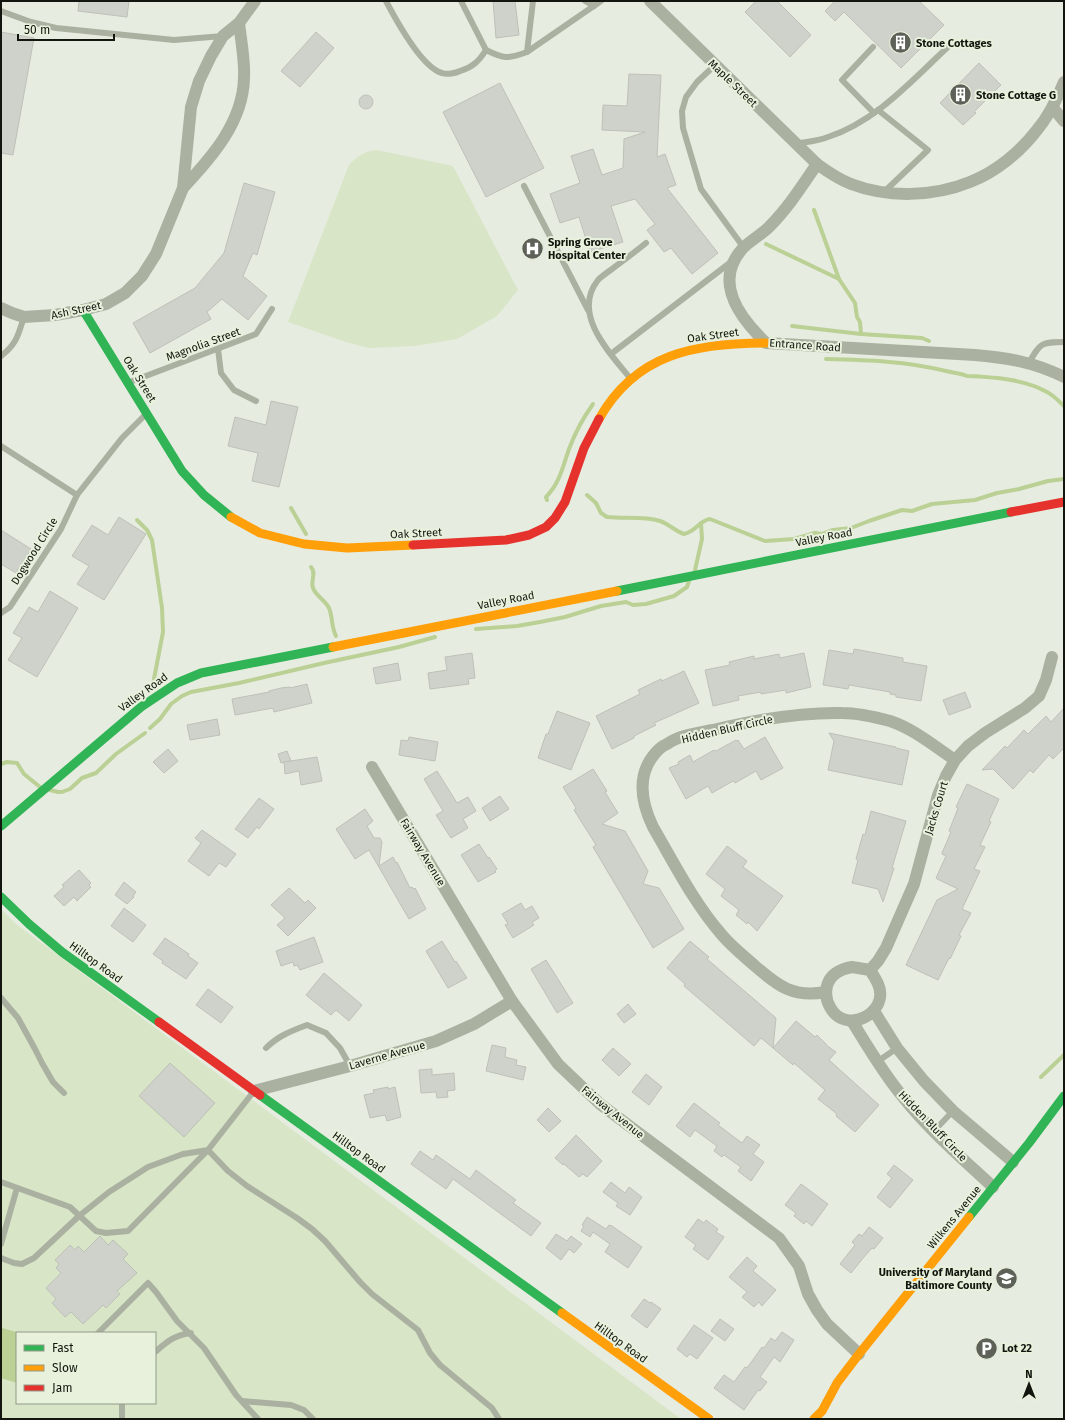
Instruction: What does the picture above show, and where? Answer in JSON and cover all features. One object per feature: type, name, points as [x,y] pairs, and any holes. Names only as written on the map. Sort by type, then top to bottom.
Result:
[{"type":"street","name":"Ash Street","points":[[1,308],[24,317],[55,315],[84,310],[106,304],[125,293],[142,276],[156,254],[183,188],[191,107],[199,81],[223,36],[239,23],[254,1]]},
{"type":"street","name":"Maple Street","points":[[650,1],[817,164],[850,184],[873,191],[899,194],[923,194],[971,182],[990,172],[1009,159],[1038,130],[1053,108],[1064,82]]},
{"type":"street","name":"Ash Street","points":[[183,188],[208,161],[234,120],[242,96],[244,77],[239,23]]},
{"type":"street","points":[[1053,108],[1064,121]]},
{"type":"street","name":"Entrance Road","points":[[817,164],[788,207],[768,229],[744,248],[734,260],[730,271],[732,297],[738,310],[750,327],[766,343],[1004,358],[1029,363],[1050,370],[1064,377]]},
{"type":"street","name":"Oak Street","points":[[84,310],[182,471],[213,505],[260,534],[285,541],[318,546],[353,548],[490,541],[515,538],[531,534],[548,526],[558,513],[568,495],[580,458],[590,434],[616,394],[630,378],[651,364],[680,352],[702,346],[737,343],[766,343]]},
{"type":"street","name":"Valley Road","points":[[1,826],[141,707],[163,691],[182,680],[201,673],[1064,502]]},
{"type":"street","name":"Jacks Court","points":[[870,970],[886,948],[914,884],[938,795],[955,760],[968,746],[985,733],[1025,708],[1038,696],[1046,680],[1052,657]]},
{"type":"street","name":"Hidden Bluff Circle","points":[[826,992],[806,994],[784,988],[768,977],[742,954],[723,936],[705,914],[646,814],[642,797],[642,784],[647,767],[654,755],[666,744],[687,735],[770,718],[818,713],[844,713],[866,716],[890,722],[914,732],[955,760]]},
{"type":"street","name":"Fairway Avenue","points":[[372,767],[512,1001],[558,1064],[600,1104],[779,1238],[799,1266],[808,1294],[817,1310],[827,1324],[858,1354]]},
{"type":"street","name":"Hilltop Road","points":[[1,897],[29,924],[62,952],[708,1419]]},
{"type":"street","points":[[852,967],[870,970],[879,985],[879,1003],[874,1011],[863,1019],[852,1021],[843,1019],[830,1009],[826,992],[828,983],[833,975],[842,969],[852,967]]},
{"type":"street","name":"Laverne Avenue","points":[[254,1091],[350,1066],[436,1041],[474,1024],[512,1001]]},
{"type":"street","points":[[874,1011],[897,1048],[924,1081],[953,1111],[1014,1162]]},
{"type":"street","name":"Hidden Bluff Circle","points":[[852,1021],[877,1062],[902,1097],[934,1131],[993,1187]]},
{"type":"street","name":"Wilkens Avenue","points":[[814,1419],[822,1415],[837,1383],[858,1354],[1014,1162],[1064,1096]]},
{"type":"lane","points":[[386,1],[419,55],[431,67],[442,74],[456,73],[469,68],[479,62],[486,50]]},
{"type":"lane","points":[[461,1],[486,50],[501,57],[516,57],[527,52],[601,1]]},
{"type":"lane","points":[[527,52],[532,1]]},
{"type":"lane","points":[[585,1],[594,6]]},
{"type":"lane","points":[[1,11],[31,22],[56,28],[174,40],[223,36]]},
{"type":"lane","points":[[795,144],[828,137],[864,120],[876,112],[949,46]]},
{"type":"lane","points":[[873,47],[842,80],[876,112],[928,150],[884,192]]},
{"type":"lane","points":[[715,65],[697,82],[686,97],[682,110],[683,128],[701,189],[744,248]]},
{"type":"lane","points":[[524,186],[590,314]]},
{"type":"lane","points":[[630,378],[600,341],[593,328],[589,301],[591,290],[599,279],[646,243]]},
{"type":"lane","points":[[611,354],[734,260]]},
{"type":"lane","name":"Magnolia Street","points":[[128,382],[256,334],[272,309]]},
{"type":"lane","points":[[1,356],[11,348],[17,339],[24,317]]},
{"type":"lane","points":[[1029,363],[1036,349],[1041,345],[1046,343],[1064,342]]},
{"type":"lane","points":[[218,349],[221,373],[234,390],[256,401]]},
{"type":"lane","name":"Dogwood Circle","points":[[1,613],[10,607],[57,536],[77,496],[122,438],[147,413]]},
{"type":"lane","points":[[1,446],[77,496]]},
{"type":"lane","points":[[1,998],[18,1018],[53,1082],[64,1093]]},
{"type":"lane","points":[[266,1048],[274,1040],[288,1032],[307,1025],[326,1033],[340,1048],[350,1066]]},
{"type":"lane","points":[[877,1062],[897,1048]]},
{"type":"lane","points":[[1,1182],[70,1207],[96,1231],[106,1233],[128,1231],[208,1150],[254,1091]]},
{"type":"lane","points":[[934,1131],[953,1111]]},
{"type":"lane","points":[[1,1258],[14,1263],[22,1264],[34,1258],[79,1216],[109,1192],[148,1167],[183,1154],[208,1150]]},
{"type":"lane","points":[[208,1150],[228,1171],[247,1186],[297,1218],[325,1241],[364,1286],[418,1330],[430,1353],[440,1365],[492,1408],[499,1419]]},
{"type":"lane","points":[[1,1244],[17,1188]]},
{"type":"lane","points":[[99,1332],[148,1283],[177,1321],[204,1348],[227,1383],[258,1419]]},
{"type":"lane","points":[[156,1351],[174,1337],[181,1334],[190,1334]]},
{"type":"lane","points":[[242,1401],[291,1405],[304,1410],[314,1419]]},
{"type":"lane","points":[[122,1404],[122,1419]]},
{"type":"shaded area","points":[[377,150],[453,166],[518,290],[497,316],[457,339],[415,346],[369,348],[346,342],[288,322],[349,165],[362,154]]},
{"type":"shaded area","points":[[1,909],[16,924],[681,1419],[1,1419]]},
{"type":"shaded area","points":[[2,1328],[16,1332],[16,1383],[1,1378]]},
{"type":"building","points":[[79,1],[129,1],[127,17],[78,11]]},
{"type":"building","points":[[493,1],[515,1],[519,35],[496,38]]},
{"type":"building","points":[[756,1],[777,1],[811,35],[790,57],[745,12]]},
{"type":"building","name":"Stone Cottages","points":[[832,1],[919,1],[944,25],[901,68],[844,12],[835,21],[825,11],[834,2]]},
{"type":"building","points":[[1,32],[34,38],[13,155],[1,153]]},
{"type":"building","points":[[316,32],[334,48],[300,87],[281,71]]},
{"type":"building","name":"Stone Cottage G","points":[[979,63],[1001,85],[963,125],[940,103]]},
{"type":"building","points":[[629,74],[661,75],[657,157],[665,154],[676,185],[667,188],[718,253],[692,274],[671,248],[664,252],[647,230],[655,224],[635,199],[611,206],[623,242],[590,252],[579,217],[560,223],[550,194],[580,183],[571,156],[593,149],[602,175],[623,168],[624,139],[645,132],[602,130],[603,105],[627,106]]},
{"type":"building","points":[[500,83],[544,168],[486,197],[443,112]]},
{"type":"building","points":[[366,95],[371,97],[373,102],[371,107],[366,109],[361,107],[359,102],[361,97]]},
{"type":"building","points":[[244,183],[275,192],[257,255],[253,253],[243,276],[267,296],[248,320],[222,299],[207,312],[211,319],[150,353],[133,323],[195,288],[224,253]]},
{"type":"building","points":[[271,401],[298,407],[279,487],[252,481],[258,453],[228,446],[235,417],[266,425]]},
{"type":"building","points":[[119,517],[146,534],[104,600],[77,584],[89,566],[72,556],[92,525],[108,535]]},
{"type":"building","points":[[1,530],[31,549],[16,573],[1,564]]},
{"type":"building","points":[[50,591],[78,608],[37,677],[8,660],[22,638],[13,633],[29,607],[38,612]]},
{"type":"building","points":[[854,649],[903,658],[903,662],[927,666],[921,701],[896,697],[896,695],[890,694],[890,692],[849,685],[848,689],[823,685],[829,650],[853,654]]},
{"type":"building","points":[[472,653],[475,678],[468,679],[469,684],[430,689],[428,673],[447,670],[445,657]]},
{"type":"building","points":[[804,653],[811,687],[786,693],[786,690],[738,696],[739,700],[713,706],[705,670],[730,665],[729,662],[754,656],[754,659],[779,654],[780,658]]},
{"type":"building","points":[[398,663],[401,680],[376,684],[373,668]]},
{"type":"building","points":[[684,671],[699,703],[654,723],[656,725],[612,749],[596,716],[640,694],[638,690],[661,679],[662,681]]},
{"type":"building","points":[[307,684],[312,703],[274,712],[273,708],[235,715],[232,699]]},
{"type":"building","points":[[965,692],[971,707],[949,715],[943,700]]},
{"type":"building","points":[[1064,708],[1064,748],[1053,759],[1049,755],[1033,773],[1030,770],[1013,789],[993,769],[982,770],[1005,746],[1007,748],[1024,730],[1028,734],[1046,716],[1051,722]]},
{"type":"building","points":[[557,711],[590,723],[571,770],[538,758],[546,734],[548,734]]},
{"type":"building","points":[[217,719],[220,735],[190,740],[187,725]]},
{"type":"building","points":[[829,733],[909,751],[902,785],[828,770],[834,741]]},
{"type":"building","points":[[409,737],[438,742],[435,761],[399,755],[401,740],[408,741]]},
{"type":"building","points":[[765,737],[783,768],[761,780],[756,771],[735,783],[733,781],[712,793],[708,786],[686,799],[669,768],[679,764],[678,762],[690,755],[693,762],[736,740],[738,740],[744,749]]},
{"type":"building","points":[[168,749],[178,761],[164,773],[153,762]]},
{"type":"building","points":[[287,751],[291,761],[281,763],[278,754]]},
{"type":"building","points":[[317,757],[322,781],[301,785],[299,771],[285,774],[284,762]]},
{"type":"building","points":[[593,769],[607,791],[605,792],[618,813],[602,824],[625,831],[648,871],[643,884],[659,888],[684,929],[653,948],[593,847],[596,845],[574,810],[576,808],[563,787]]},
{"type":"building","points":[[437,771],[457,803],[468,797],[476,811],[463,819],[468,828],[451,838],[436,815],[443,811],[424,779]]},
{"type":"building","points":[[967,784],[999,799],[989,821],[991,822],[980,845],[985,847],[974,869],[980,871],[962,909],[971,913],[959,935],[961,936],[950,959],[949,958],[938,980],[906,965],[937,900],[958,889],[936,878],[946,856],[942,853],[951,832],[949,831],[958,808],[956,807]]},
{"type":"building","points":[[500,796],[509,809],[490,821],[482,808]]},
{"type":"building","points":[[259,798],[274,809],[259,829],[257,827],[248,838],[235,829]]},
{"type":"building","points":[[365,809],[373,821],[367,826],[374,838],[380,838],[382,842],[379,866],[393,857],[410,888],[415,888],[426,909],[409,919],[369,850],[355,859],[336,829]]},
{"type":"building","points":[[871,811],[906,821],[892,868],[894,868],[883,902],[878,889],[852,883],[858,860],[856,859],[863,834],[865,835]]},
{"type":"building","points":[[202,830],[236,854],[226,867],[219,863],[209,876],[188,861],[201,843],[195,838]]},
{"type":"building","points":[[479,844],[497,869],[495,871],[496,872],[478,882],[461,855]]},
{"type":"building","points":[[727,846],[747,861],[743,867],[783,896],[757,931],[748,922],[747,924],[736,915],[739,910],[721,896],[725,889],[706,874]]},
{"type":"building","points":[[79,870],[91,883],[89,885],[91,887],[77,901],[74,897],[64,906],[54,896],[64,887],[62,885]]},
{"type":"building","points":[[124,882],[136,892],[133,896],[134,897],[127,904],[115,895]]},
{"type":"building","points":[[289,888],[305,903],[308,900],[316,908],[288,936],[277,925],[285,918],[271,905]]},
{"type":"building","points":[[521,903],[525,910],[532,906],[539,918],[532,922],[534,925],[513,938],[505,925],[508,924],[502,914]]},
{"type":"building","points":[[124,908],[146,925],[133,942],[111,926]]},
{"type":"building","points":[[314,937],[323,962],[300,970],[297,965],[294,966],[293,962],[281,966],[276,951]]},
{"type":"building","points":[[165,938],[189,954],[188,956],[198,963],[186,979],[162,963],[163,961],[153,954]]},
{"type":"building","points":[[442,941],[467,978],[448,988],[426,951]]},
{"type":"building","points":[[690,941],[709,957],[707,959],[776,1018],[773,1048],[761,1038],[754,1046],[684,986],[685,984],[667,968]]},
{"type":"building","points":[[546,960],[573,1003],[557,1013],[531,969]]},
{"type":"building","points":[[324,973],[362,1005],[349,1021],[336,1010],[331,1015],[306,995]]},
{"type":"building","points":[[208,989],[233,1007],[221,1023],[196,1005]]},
{"type":"building","points":[[628,1004],[636,1014],[624,1023],[617,1014]]},
{"type":"building","points":[[796,1021],[815,1037],[817,1035],[826,1045],[836,1052],[829,1060],[879,1105],[855,1132],[836,1116],[837,1114],[818,1099],[825,1090],[794,1063],[793,1065],[773,1048]]},
{"type":"building","points":[[492,1045],[506,1048],[505,1057],[517,1060],[516,1065],[526,1067],[523,1080],[486,1071]]},
{"type":"building","points":[[613,1048],[631,1064],[619,1076],[602,1060]]},
{"type":"building","points":[[170,1063],[215,1103],[184,1137],[139,1096]]},
{"type":"building","points":[[432,1069],[432,1075],[454,1073],[455,1090],[447,1091],[448,1097],[437,1098],[436,1092],[421,1093],[419,1070]]},
{"type":"building","points":[[646,1074],[662,1087],[649,1105],[632,1092]]},
{"type":"building","points":[[388,1087],[388,1089],[395,1087],[401,1117],[387,1121],[385,1115],[370,1118],[364,1095],[374,1093],[373,1090]]},
{"type":"building","points":[[694,1103],[720,1123],[718,1125],[742,1143],[747,1136],[760,1145],[753,1154],[764,1162],[751,1181],[738,1171],[741,1167],[724,1155],[722,1157],[714,1151],[717,1146],[695,1130],[690,1137],[676,1126]]},
{"type":"building","points":[[548,1108],[561,1121],[549,1132],[537,1120]]},
{"type":"building","points":[[576,1135],[602,1161],[587,1177],[583,1174],[579,1177],[555,1158]]},
{"type":"building","points":[[420,1151],[433,1160],[436,1155],[470,1179],[476,1170],[516,1200],[513,1203],[541,1223],[531,1236],[453,1179],[446,1189],[411,1164]]},
{"type":"building","points":[[894,1165],[913,1180],[890,1208],[877,1197],[892,1178],[887,1174]]},
{"type":"building","points":[[611,1182],[625,1193],[629,1187],[642,1197],[630,1215],[616,1206],[618,1203],[603,1192]]},
{"type":"building","points":[[801,1184],[828,1204],[812,1226],[806,1221],[804,1224],[794,1216],[796,1213],[785,1205]]},
{"type":"building","points":[[587,1217],[606,1229],[609,1225],[612,1226],[642,1247],[628,1268],[605,1252],[610,1244],[593,1232],[590,1237],[581,1231],[584,1226],[582,1225]]},
{"type":"building","points":[[698,1219],[704,1223],[706,1220],[718,1229],[716,1232],[724,1237],[708,1260],[693,1249],[696,1245],[685,1237]]},
{"type":"building","points":[[869,1227],[883,1238],[874,1249],[872,1248],[851,1273],[840,1264],[855,1245],[852,1242],[859,1234],[862,1236]]},
{"type":"building","points":[[556,1234],[567,1241],[571,1236],[582,1244],[574,1253],[569,1249],[561,1260],[546,1248]]},
{"type":"building","points":[[100,1236],[108,1245],[113,1240],[128,1254],[123,1259],[137,1273],[117,1291],[120,1294],[106,1308],[103,1305],[83,1324],[71,1312],[65,1317],[52,1303],[56,1299],[46,1288],[61,1273],[56,1268],[59,1264],[55,1260],[70,1245],[75,1250],[78,1246],[84,1252]]},
{"type":"building","points":[[747,1257],[757,1266],[753,1271],[776,1290],[762,1306],[759,1302],[754,1307],[742,1297],[747,1292],[729,1277]]},
{"type":"building","points":[[644,1299],[661,1309],[647,1328],[631,1316]]},
{"type":"building","points":[[720,1319],[734,1329],[725,1341],[711,1331]]},
{"type":"building","points":[[694,1325],[713,1338],[697,1359],[690,1354],[687,1357],[677,1349]]},
{"type":"building","points":[[782,1332],[794,1340],[780,1362],[774,1357],[760,1377],[767,1382],[760,1391],[758,1390],[744,1410],[714,1388],[724,1375],[734,1382],[745,1367],[747,1368],[762,1347],[764,1348],[771,1338],[775,1341]]},
{"type":"waterway","points":[[814,210],[839,279],[855,303],[857,317],[860,322],[861,334]]},
{"type":"waterway","points":[[766,244],[839,279]]},
{"type":"waterway","points":[[792,326],[861,334],[922,338],[929,341]]},
{"type":"waterway","points":[[826,359],[901,363],[967,376],[1018,381],[1047,392],[1054,396],[1064,406]]},
{"type":"waterway","points":[[547,500],[546,497],[555,486],[577,431],[593,404]]},
{"type":"waterway","points":[[587,495],[596,503],[601,513],[607,517],[654,519],[663,522],[684,534],[691,531],[703,521],[710,519],[765,541],[794,539],[815,533],[822,534],[833,530],[851,528],[902,510],[912,511],[932,504],[975,500],[997,493],[1048,481],[1064,479]]},
{"type":"waterway","points":[[291,508],[306,534]]},
{"type":"waterway","points":[[137,520],[147,530],[152,540],[162,608],[163,632],[153,684]]},
{"type":"waterway","points":[[695,570],[702,539],[701,523]]},
{"type":"waterway","points":[[311,567],[313,570],[313,588],[329,608],[333,629],[336,636]]},
{"type":"waterway","points":[[476,629],[517,626],[540,622],[565,617],[601,606],[626,602],[633,605],[646,604],[674,596],[687,587],[689,581]]},
{"type":"waterway","points":[[150,728],[160,719],[171,704],[182,696],[191,692],[239,683],[399,647],[435,637]]},
{"type":"waterway","points":[[50,790],[62,792],[70,789],[82,778],[96,773],[116,754],[145,733]]},
{"type":"waterway","points":[[1,764],[7,762],[17,763],[24,774],[40,787]]},
{"type":"waterway","points":[[1041,1077],[1064,1055]]},
{"type":"traffic: fast","points":[[83,310],[182,471],[204,495],[231,517]]},
{"type":"traffic: fast","points":[[617,591],[1011,512]]},
{"type":"traffic: fast","points":[[1,826],[141,707],[177,683],[201,673],[333,647]]},
{"type":"traffic: fast","points":[[1,897],[29,924],[62,952],[159,1022]]},
{"type":"traffic: fast","points":[[260,1095],[562,1313]]},
{"type":"traffic: fast","points":[[969,1217],[1029,1143],[1064,1096]]},
{"type":"traffic: slow","points":[[599,419],[614,397],[631,379],[650,366],[670,356],[716,346],[766,343]]},
{"type":"traffic: slow","points":[[231,517],[260,533],[304,544],[347,548],[413,545]]},
{"type":"traffic: slow","points":[[333,647],[617,591]]},
{"type":"traffic: slow","points":[[814,1419],[822,1411],[837,1383],[859,1354],[969,1217]]},
{"type":"traffic: slow","points":[[562,1313],[709,1419]]},
{"type":"traffic: jam","points":[[413,545],[506,540],[529,535],[546,527],[555,518],[565,502],[584,448],[599,419]]},
{"type":"traffic: jam","points":[[1011,512],[1064,502]]},
{"type":"traffic: jam","points":[[159,1022],[260,1095]]},
{"type":"place","name":"Stone Cottages","points":[[900,43]]},
{"type":"place","name":"Stone Cottage G","points":[[961,95]]},
{"type":"place","name":"Spring Grove Hospital Center","points":[[532,248]]},
{"type":"place","name":"University of Maryland Baltimore County","points":[[1007,1278]]},
{"type":"place","name":"Lot 22","points":[[986,1348]]}]
